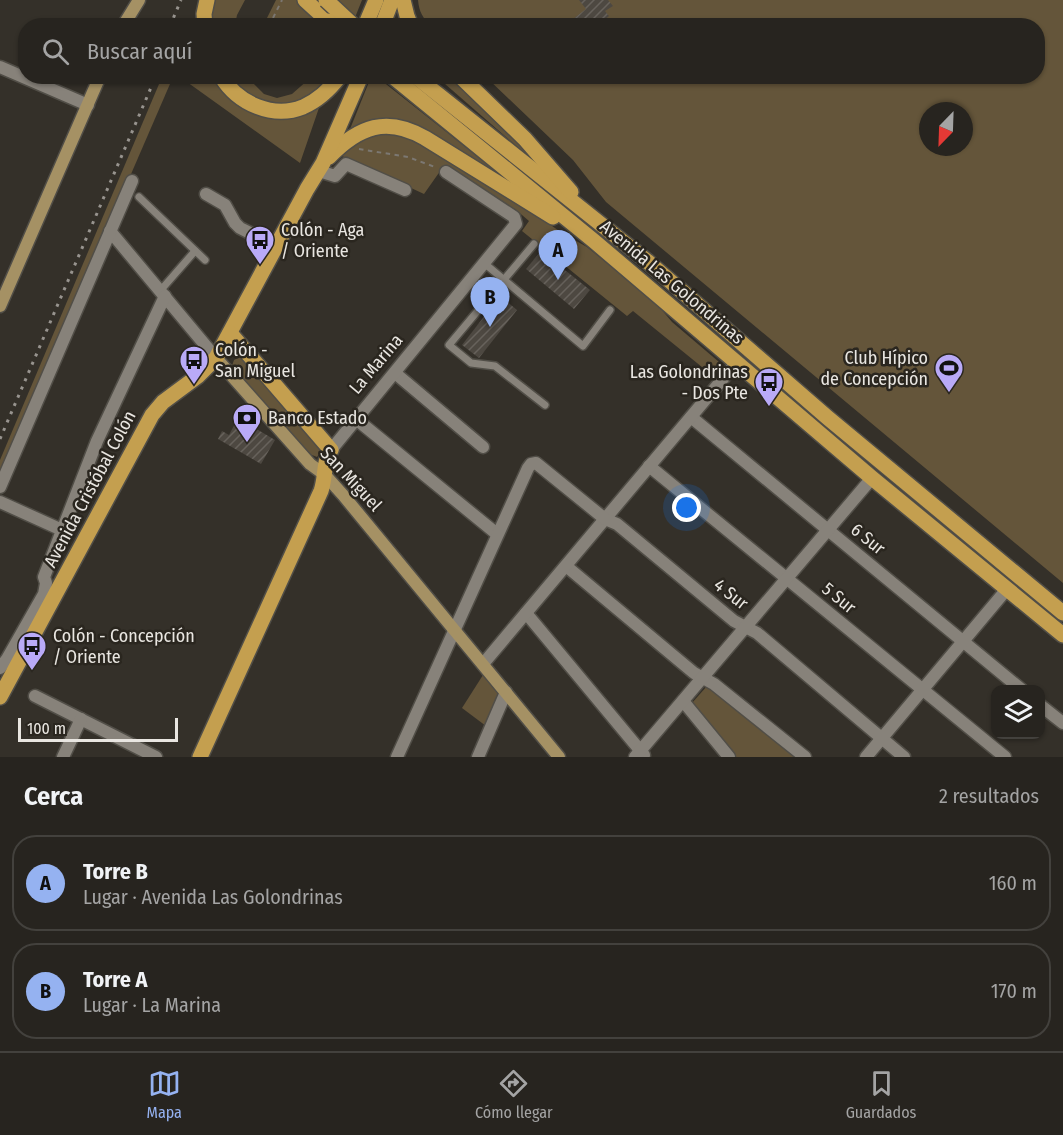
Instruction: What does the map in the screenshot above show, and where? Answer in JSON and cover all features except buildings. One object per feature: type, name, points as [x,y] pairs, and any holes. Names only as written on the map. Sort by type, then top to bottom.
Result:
[{"type":"main road","points":[[204,18],[207,0]]},
{"type":"main road","points":[[305,0],[324,18]]},
{"type":"main road","points":[[326,0],[345,18]]},
{"type":"main road","points":[[368,18],[376,0]]},
{"type":"main road","points":[[385,18],[392,0]]},
{"type":"main road","points":[[403,0],[408,18]]},
{"type":"main road","points":[[226,84],[232,92],[247,102],[280,111],[297,109],[310,104],[322,96],[333,84]]},
{"type":"main road","points":[[350,84],[352,96]]},
{"type":"main road","name":"Avenida Cristóbal Colón","points":[[0,697],[152,415],[163,402],[198,376],[216,358],[321,167],[357,84]]},
{"type":"main road","name":"Avenida Las Golondrinas","points":[[405,84],[437,104],[588,213],[647,261],[818,421],[872,478],[1063,635]]},
{"type":"main road","name":"Avenida Las Golondrinas","points":[[421,84],[437,104],[736,362],[897,476],[1063,613]]},
{"type":"main road","points":[[468,84],[525,139],[588,213]]},
{"type":"main road","points":[[321,167],[350,139],[365,130],[379,126],[397,127],[416,133],[594,241]]},
{"type":"main road","name":"San Miguel","points":[[230,333],[331,450]]},
{"type":"main road","name":"La Marina","points":[[201,757],[317,501],[325,475],[326,458],[331,450]]},
{"type":"main road","points":[[872,478],[883,474],[897,476]]},
{"type":"street","points":[[127,18],[135,4]]},
{"type":"street","points":[[0,67],[18,75]]},
{"type":"street","points":[[39,84],[88,105]]},
{"type":"street","points":[[1,301],[97,84]]},
{"type":"street","points":[[321,167],[335,176],[347,164],[405,190]]},
{"type":"street","name":"La Marina","points":[[331,450],[514,226],[515,218],[446,172]]},
{"type":"street","points":[[0,488],[132,181]]},
{"type":"street","points":[[206,194],[225,205],[240,228],[276,246]]},
{"type":"street","name":"San Miguel","points":[[110,231],[216,358],[310,464],[325,475],[558,757]]},
{"type":"street","points":[[0,668],[44,594],[46,583],[44,577],[62,530],[162,294]]},
{"type":"street","points":[[483,664],[736,362]]},
{"type":"street","points":[[395,373],[483,447]]},
{"type":"street","name":"6 Sur","points":[[691,417],[1016,685]]},
{"type":"street","points":[[356,419],[497,534],[397,757]]},
{"type":"street","name":"4 Sur","points":[[497,534],[528,468],[533,463],[541,465],[605,519],[617,524],[734,621],[757,633],[904,757]]},
{"type":"street","name":"5 Sur","points":[[649,466],[1005,757]]},
{"type":"street","points":[[526,613],[640,755],[702,678],[872,478]]},
{"type":"street","points":[[0,502],[62,530]]},
{"type":"street","points":[[566,566],[694,673],[714,684],[805,757]]},
{"type":"street","points":[[866,757],[1007,589]]},
{"type":"street","points":[[478,757],[506,692]]},
{"type":"street","points":[[35,696],[156,757]]},
{"type":"street","points":[[683,701],[729,757]]},
{"type":"street","points":[[1045,708],[1063,723]]},
{"type":"street","points":[[63,757],[81,719]]},
{"type":"lane","points":[[139,197],[204,260]]},
{"type":"lane","points":[[534,244],[450,345],[471,363],[495,366],[545,405]]},
{"type":"lane","points":[[162,294],[195,251]]},
{"type":"lane","points":[[484,263],[583,346],[610,310]]},
{"type":"path","points":[[273,18],[282,0]]},
{"type":"path","points":[[350,139],[355,147],[420,161],[446,172]]},
{"type":"shaded area","points":[[216,0],[245,0],[236,18],[212,18],[213,4]]},
{"type":"shaded area","points":[[276,0],[362,0],[355,18],[267,18]]},
{"type":"shaded area","name":"Club Hípico de Concepción","points":[[418,0],[1063,0],[1063,583],[606,202],[573,160],[493,84],[1045,84],[1045,18],[425,18]]},
{"type":"shaded area","points":[[159,84],[170,84],[0,477],[0,460]]},
{"type":"shaded area","points":[[190,84],[219,84],[229,96],[248,110],[271,118],[298,116],[320,105],[300,163]]},
{"type":"shaded area","points":[[235,84],[254,84],[264,94],[277,98],[292,94],[303,84],[325,84],[307,98],[287,104],[266,104],[252,99]]},
{"type":"shaded area","points":[[368,84],[386,84],[516,187],[399,120],[373,120],[350,129]]},
{"type":"shaded area","points":[[445,84],[458,84],[506,129],[536,163]]},
{"type":"shaded area","points":[[383,131],[410,138],[587,247],[656,303],[672,322],[719,362],[719,370],[713,376],[633,311],[627,316],[522,231],[529,221],[515,209],[443,167],[424,194],[342,156],[355,142]]},
{"type":"shaded area","points":[[243,358],[320,446],[321,451],[317,457],[307,453],[232,366],[234,360]]},
{"type":"shaded area","points":[[483,675],[499,693],[486,726],[462,708]]},
{"type":"shaded area","points":[[707,686],[796,757],[736,757],[692,703]]},
{"type":"railway","points":[[173,18],[181,0]]},
{"type":"railway","points":[[0,439],[153,84]]},
{"type":"place","name":"Colón - Aga / Oriente","points":[[260,266]]},
{"type":"place","name":"Torre B","points":[[558,280]]},
{"type":"place","name":"Torre A","points":[[490,327]]},
{"type":"place","name":"Colón - San Miguel","points":[[194,386]]},
{"type":"place","name":"Club Hípico de Concepción","points":[[949,394]]},
{"type":"place","name":"Las Golondrinas - Dos Pte","points":[[769,408]]},
{"type":"place","name":"Banco Estado","points":[[247,444]]},
{"type":"place","name":"Colón - Concepción / Oriente","points":[[32,672]]}]
